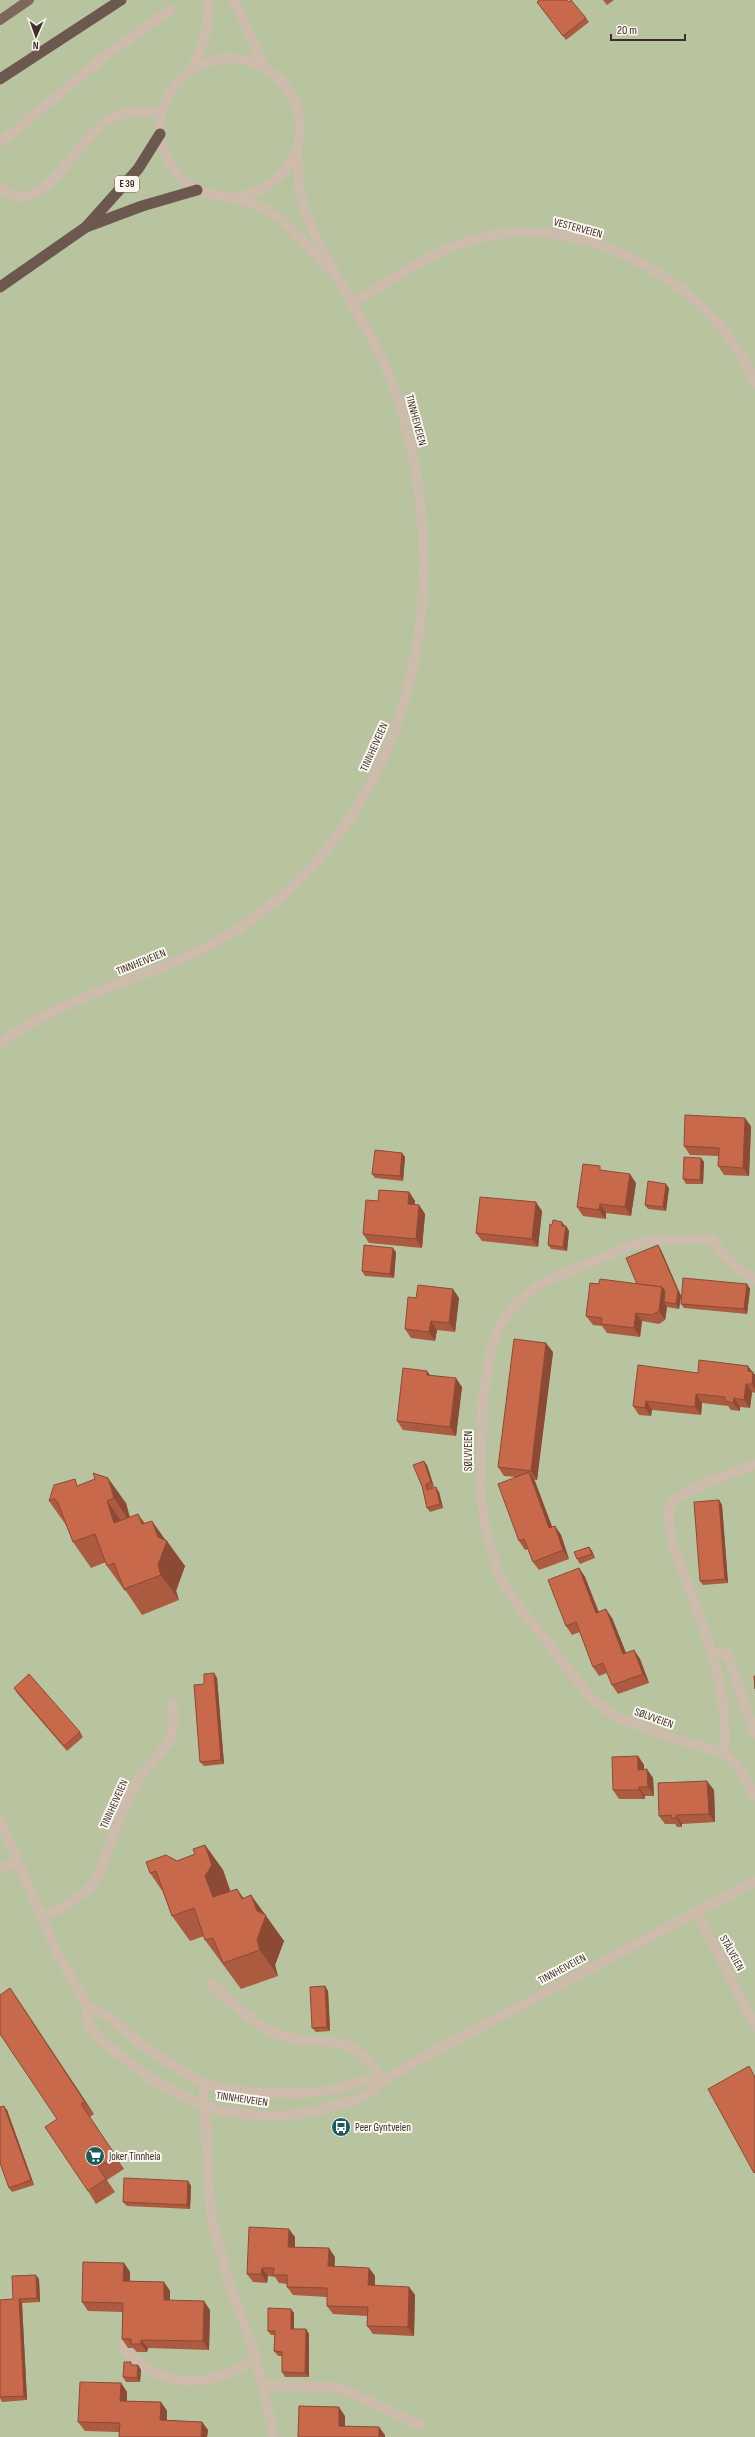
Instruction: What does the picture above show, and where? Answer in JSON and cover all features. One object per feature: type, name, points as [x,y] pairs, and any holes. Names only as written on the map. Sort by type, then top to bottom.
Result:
[{"type":"highway","points":[[0,79],[121,0]]},
{"type":"highway","name":"E 39","points":[[0,286],[86,227],[138,170],[160,134]]},
{"type":"highway","name":"E 39","points":[[86,227],[142,206],[197,190]]},
{"type":"main road","points":[[0,20],[29,0]]},
{"type":"street","points":[[190,70],[206,35],[208,0]]},
{"type":"street","points":[[234,0],[264,67]]},
{"type":"street","points":[[0,143],[110,52],[170,10]]},
{"type":"street","points":[[227,58],[246,60],[264,67],[279,78],[290,92],[297,110],[300,127],[297,146],[289,165],[275,181],[256,192],[236,198],[216,196],[197,190],[183,180],[172,166],[164,151],[160,134],[162,112],[168,96],[177,82],[190,70],[208,62],[227,58]]},
{"type":"street","points":[[0,186],[4,190],[21,196],[42,190],[60,172],[89,136],[105,121],[126,112],[162,112]]},
{"type":"street","name":"TINNHEIVEIEN","points":[[0,1044],[54,1011],[193,954],[240,927],[291,888],[331,844],[363,799],[390,746],[407,695],[419,638],[425,584],[422,518],[413,458],[401,407],[385,363],[353,303],[336,276],[304,207],[299,183],[297,146]]},
{"type":"street","name":"TINNHEIVEIEN","points":[[236,198],[266,209],[283,222],[336,276]]},
{"type":"street","name":"VESTERVEIEN","points":[[353,303],[440,252],[467,241],[509,232],[552,233],[580,240],[637,260],[657,270],[681,288],[714,318],[748,366],[755,383]]},
{"type":"street","name":"SØLVVEIEN","points":[[755,1279],[748,1276],[712,1239],[657,1240],[635,1244],[541,1283],[519,1302],[500,1324],[491,1348],[482,1402],[480,1466],[485,1526],[499,1576],[514,1601],[572,1676],[591,1698],[616,1717],[672,1738],[724,1753],[739,1768],[755,1796]]},
{"type":"street","points":[[724,1753],[725,1716],[719,1680],[672,1543],[669,1520],[670,1506],[682,1495],[755,1465]]},
{"type":"street","points":[[711,1654],[720,1652],[728,1656],[755,1734]]},
{"type":"street","name":"TINNHEIVEIEN","points":[[41,1917],[67,1905],[88,1889],[98,1877],[121,1814],[138,1779],[170,1741],[174,1721],[172,1703]]},
{"type":"street","name":"TINNHEIVEIEN","points":[[0,1820],[58,1955],[87,2005],[88,2024],[103,2042],[154,2081],[204,2105],[220,2111],[261,2116],[312,2112],[358,2099],[371,2092],[382,2080],[422,2058],[755,1881]]},
{"type":"street","points":[[0,1868],[18,1863]]},
{"type":"street","name":"STÅLVEIEN","points":[[697,1913],[735,1983],[755,2026]]},
{"type":"street","points":[[211,1984],[227,1999],[276,2034],[303,2040],[332,2040],[355,2048],[373,2064],[382,2080]]},
{"type":"street","name":"TINNHEIVEIEN","points":[[87,2005],[112,2019],[140,2044],[164,2060],[203,2083],[221,2088],[264,2093],[305,2094],[335,2089],[362,2082],[382,2080]]},
{"type":"street","points":[[203,2083],[211,2216],[228,2280],[256,2357],[264,2386],[274,2437]]},
{"type":"street","points":[[123,2348],[145,2367],[155,2372],[186,2381],[203,2381],[231,2373],[256,2357]]},
{"type":"street","points":[[264,2386],[338,2387],[420,2425]]},
{"type":"green space","points":[[0,0],[755,0],[755,2437],[0,2437]]},
{"type":"building","points":[[539,0],[567,0],[569,2],[571,0],[586,18],[563,36],[537,2]]},
{"type":"building","points":[[685,1115],[745,1118],[743,1168],[718,1166],[719,1148],[684,1146]]},
{"type":"building","points":[[375,1150],[402,1153],[400,1176],[372,1174]]},
{"type":"building","points":[[684,1157],[701,1158],[700,1180],[683,1179]]},
{"type":"building","points":[[583,1164],[600,1166],[600,1170],[630,1174],[625,1207],[600,1204],[599,1210],[577,1207]]},
{"type":"building","points":[[648,1181],[666,1184],[663,1207],[645,1205]]},
{"type":"building","points":[[379,1190],[409,1192],[408,1204],[419,1205],[416,1239],[363,1234],[366,1200],[378,1201]]},
{"type":"building","points":[[480,1197],[536,1202],[532,1239],[476,1233]]},
{"type":"building","points":[[553,1220],[562,1222],[562,1226],[566,1226],[563,1247],[548,1245],[550,1224],[552,1225]]},
{"type":"building","points":[[364,1245],[393,1248],[390,1274],[362,1271]]},
{"type":"building","points":[[658,1245],[678,1291],[676,1304],[664,1302],[665,1291],[662,1287],[637,1284],[626,1258]]},
{"type":"building","points":[[683,1278],[747,1284],[744,1309],[681,1304]]},
{"type":"building","points":[[600,1279],[662,1287],[659,1311],[652,1315],[636,1313],[634,1328],[601,1324],[602,1318],[586,1316],[590,1283],[599,1284]]},
{"type":"building","points":[[418,1285],[453,1289],[449,1323],[431,1321],[429,1332],[405,1329],[408,1297],[416,1298]]},
{"type":"building","points":[[514,1339],[546,1343],[531,1471],[498,1467]]},
{"type":"building","points":[[699,1360],[748,1366],[748,1371],[753,1372],[752,1384],[746,1384],[744,1400],[734,1398],[733,1403],[725,1401],[725,1397],[696,1394],[695,1407],[646,1401],[645,1408],[633,1406],[638,1365],[698,1373]]},
{"type":"building","points":[[403,1368],[427,1371],[427,1375],[456,1378],[450,1427],[397,1421]]},
{"type":"building","points":[[424,1461],[431,1482],[426,1484],[427,1490],[436,1487],[440,1504],[427,1508],[422,1486],[413,1465]]},
{"type":"building","points":[[529,1472],[549,1528],[555,1526],[563,1550],[533,1562],[524,1539],[519,1541],[498,1484]]},
{"type":"building","points":[[93,1473],[108,1478],[114,1498],[107,1501],[114,1523],[138,1514],[142,1524],[152,1521],[158,1537],[167,1541],[158,1565],[161,1575],[124,1589],[114,1563],[107,1566],[95,1534],[73,1542],[58,1503],[54,1498],[49,1501],[54,1485],[75,1479],[77,1486],[95,1479]]},
{"type":"building","points":[[719,1500],[725,1579],[700,1581],[694,1502]]},
{"type":"building","points":[[589,1547],[592,1554],[577,1559],[574,1552]]},
{"type":"building","points":[[579,1568],[596,1613],[606,1609],[623,1654],[634,1650],[643,1674],[612,1685],[603,1663],[593,1667],[576,1622],[566,1626],[548,1580]]},
{"type":"building","points":[[214,1673],[221,1760],[200,1762],[194,1685],[204,1684],[204,1674]]},
{"type":"building","points":[[29,1674],[80,1732],[64,1746],[14,1688]]},
{"type":"building","points":[[638,1756],[638,1770],[647,1769],[648,1787],[639,1787],[639,1790],[613,1790],[612,1757]]},
{"type":"building","points":[[707,1781],[709,1814],[676,1815],[676,1818],[671,1818],[671,1815],[659,1816],[658,1783]]},
{"type":"building","points":[[205,1845],[212,1865],[205,1876],[213,1897],[237,1889],[242,1899],[251,1895],[257,1911],[266,1915],[257,1940],[260,1950],[223,1963],[213,1938],[205,1940],[194,1908],[172,1916],[156,1871],[150,1873],[146,1862],[166,1855],[177,1861],[195,1854],[193,1849]]},
{"type":"building","points":[[325,1986],[327,2027],[312,2028],[310,1987]]},
{"type":"building","points":[[10,1988],[85,2102],[81,2104],[116,2156],[98,2167],[106,2179],[88,2191],[45,2127],[57,2119],[0,2034],[0,1995]]},
{"type":"building","points":[[749,2066],[755,2077],[754,2173],[708,2089]]},
{"type":"building","points":[[4,2106],[31,2180],[9,2188],[0,2163],[0,2107]]},
{"type":"building","points":[[124,2178],[188,2181],[187,2205],[123,2202]]},
{"type":"building","points":[[249,2227],[289,2229],[288,2247],[329,2248],[328,2266],[369,2268],[368,2285],[409,2287],[408,2327],[367,2326],[368,2307],[327,2306],[327,2288],[287,2287],[287,2275],[273,2275],[274,2268],[262,2268],[261,2274],[247,2274]]},
{"type":"building","points":[[83,2262],[124,2263],[123,2281],[164,2282],[164,2300],[204,2301],[203,2341],[141,2340],[141,2344],[131,2344],[131,2339],[122,2339],[123,2303],[82,2302]]},
{"type":"building","points":[[36,2275],[37,2298],[19,2299],[24,2396],[0,2397],[0,2300],[13,2299],[12,2276]]},
{"type":"building","points":[[268,2308],[291,2309],[291,2329],[306,2329],[305,2373],[282,2372],[282,2352],[274,2351],[275,2331],[268,2331]]},
{"type":"building","points":[[124,2362],[131,2362],[131,2365],[138,2365],[137,2378],[123,2377]]},
{"type":"building","points":[[80,2382],[121,2383],[120,2401],[161,2402],[160,2420],[202,2422],[201,2437],[119,2437],[120,2423],[78,2422]]},
{"type":"building","points":[[299,2406],[339,2407],[339,2426],[379,2427],[379,2437],[298,2437]]},
{"type":"place","name":"Peer Gyntveien","points":[[341,2127]]},
{"type":"place","name":"Joker Tinnheia","points":[[95,2156]]}]
